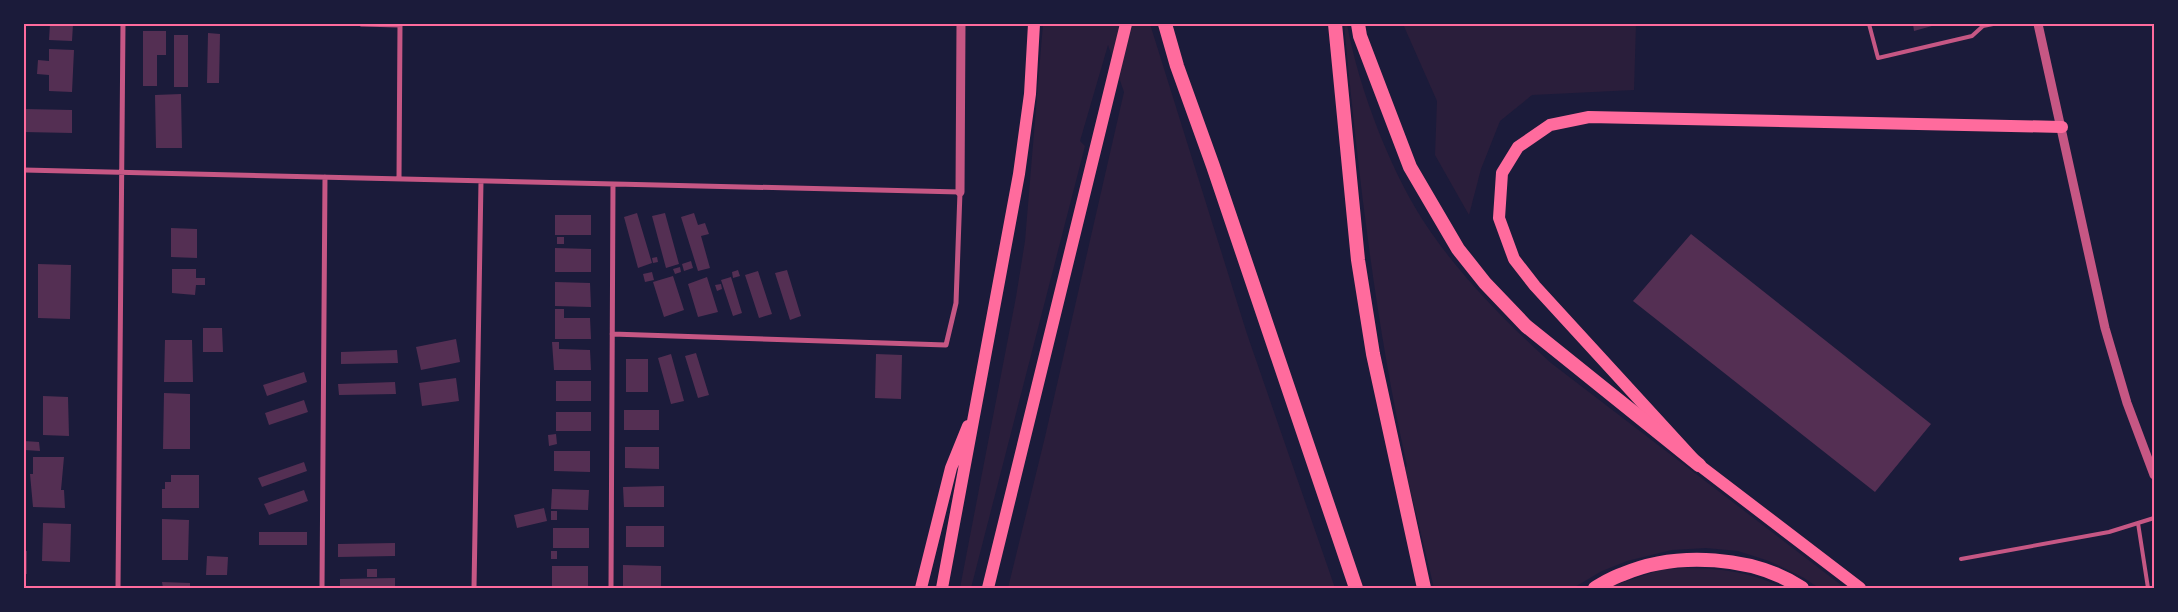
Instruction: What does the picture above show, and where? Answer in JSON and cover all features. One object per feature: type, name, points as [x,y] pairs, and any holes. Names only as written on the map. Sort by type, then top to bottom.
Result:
[{"type":"highway","points":[[1165,24],[1177,66],[1356,588]]},
{"type":"highway","points":[[1335,24],[1358,260],[1375,364],[1424,588]]},
{"type":"highway","points":[[1358,24],[1360,36],[1410,167],[1458,249],[1485,283],[1526,326],[1699,465]]},
{"type":"highway","points":[[1596,588],[1623,574],[1648,566],[1683,561],[1717,561],[1751,566],[1789,579],[1802,588]]},
{"type":"main road","points":[[942,588],[1020,174],[1030,94],[1034,24]]},
{"type":"main road","points":[[988,588],[1126,24]]},
{"type":"main road","points":[[1860,588],[1699,465],[1542,293],[1514,259],[1499,218],[1502,172],[1518,147],[1550,125],[1589,116],[2062,127]]},
{"type":"main road","points":[[921,588],[950,468],[978,400]]},
{"type":"street","points":[[118,588],[123,24]]},
{"type":"street","points":[[360,24],[400,24],[399,179]]},
{"type":"street","points":[[612,334],[946,345],[956,303],[960,192],[961,24]]},
{"type":"street","points":[[2038,24],[2105,328],[2127,403],[2154,475]]},
{"type":"street","points":[[24,170],[960,192]]},
{"type":"street","points":[[322,588],[325,178]]},
{"type":"street","points":[[474,588],[481,181]]},
{"type":"street","points":[[611,588],[613,184]]},
{"type":"lane","points":[[1869,24],[1878,58],[1972,36],[1983,26],[1993,24]]},
{"type":"lane","points":[[1961,559],[2109,532],[2154,518]]},
{"type":"lane","points":[[2138,523],[2148,588]]},
{"type":"shaded area","points":[[1043,24],[1150,24],[1247,334],[1335,588],[1008,588],[1045,437],[1124,92],[1108,45],[1080,141],[1085,146],[971,588],[960,588],[1025,241]]},
{"type":"shaded area","points":[[1344,24],[1347,24],[1360,76],[1390,159],[1416,209],[1430,231],[1472,284],[1518,333],[1551,363],[1845,588],[1819,588],[1804,578],[1769,561],[1738,551],[1706,548],[1672,550],[1627,561],[1602,571],[1573,588],[1434,588],[1405,468],[1407,466],[1377,301],[1355,135]]},
{"type":"shaded area","points":[[1403,24],[1636,24],[1634,90],[1532,95],[1500,121],[1481,169],[1469,215],[1435,155],[1437,101]]},
{"type":"shaded area","points":[[1685,568],[1735,572],[1760,578],[1783,588],[1606,588],[1660,570]]},
{"type":"building","points":[[50,24],[73,24],[72,41],[49,40]]},
{"type":"building","points":[[1913,24],[1939,24],[1914,31]]},
{"type":"building","points":[[143,31],[166,31],[166,55],[157,55],[157,86],[143,86]]},
{"type":"building","points":[[208,33],[220,34],[219,83],[207,83]]},
{"type":"building","points":[[174,35],[188,35],[188,87],[174,87]]},
{"type":"building","points":[[24,44],[26,44],[26,68],[24,68]]},
{"type":"building","points":[[49,49],[74,50],[72,92],[49,91],[49,75],[37,74],[38,60],[49,61]]},
{"type":"building","points":[[181,94],[182,148],[156,148],[155,95]]},
{"type":"building","points":[[24,109],[72,110],[72,133],[24,132]]},
{"type":"building","points":[[637,213],[652,263],[638,268],[624,217]]},
{"type":"building","points":[[665,213],[679,264],[666,268],[652,216]]},
{"type":"building","points":[[694,213],[698,225],[705,223],[709,234],[701,236],[710,268],[698,271],[681,217]]},
{"type":"building","points":[[555,215],[591,215],[591,235],[555,235]]},
{"type":"building","points":[[171,228],[197,229],[197,258],[171,257]]},
{"type":"building","points":[[1691,234],[1931,424],[1875,492],[1633,301]]},
{"type":"building","points":[[557,237],[564,237],[564,244],[557,244]]},
{"type":"building","points":[[555,248],[591,249],[591,272],[555,272]]},
{"type":"building","points":[[657,257],[658,262],[653,263],[652,258]]},
{"type":"building","points":[[691,261],[693,268],[684,271],[682,264]]},
{"type":"building","points":[[38,264],[71,265],[70,319],[38,318]]},
{"type":"building","points":[[680,267],[681,272],[675,274],[673,269]]},
{"type":"building","points":[[172,269],[196,269],[196,278],[205,278],[205,285],[196,285],[195,295],[172,293]]},
{"type":"building","points":[[738,270],[740,276],[733,278],[732,272]]},
{"type":"building","points":[[787,270],[801,316],[790,320],[775,273]]},
{"type":"building","points":[[758,271],[772,314],[759,318],[745,275]]},
{"type":"building","points":[[652,272],[654,280],[645,282],[643,274]]},
{"type":"building","points":[[673,276],[684,310],[664,317],[653,282]]},
{"type":"building","points":[[707,277],[718,312],[698,317],[688,284]]},
{"type":"building","points":[[731,277],[742,313],[733,316],[721,280]]},
{"type":"building","points":[[555,282],[590,283],[591,307],[555,306]]},
{"type":"building","points":[[721,284],[722,289],[717,291],[715,285]]},
{"type":"building","points":[[555,309],[564,309],[564,318],[590,318],[591,339],[555,339]]},
{"type":"building","points":[[203,328],[222,328],[223,352],[203,352]]},
{"type":"building","points":[[456,339],[460,362],[421,370],[416,347]]},
{"type":"building","points":[[165,340],[192,340],[193,382],[164,382]]},
{"type":"building","points":[[552,342],[559,342],[559,349],[590,350],[591,370],[554,370]]},
{"type":"building","points":[[397,350],[398,363],[341,364],[341,352]]},
{"type":"building","points":[[696,353],[709,395],[698,398],[685,356]]},
{"type":"building","points":[[671,354],[684,401],[671,404],[658,358]]},
{"type":"building","points":[[876,354],[902,355],[901,399],[875,398]]},
{"type":"building","points":[[626,359],[648,359],[648,392],[626,392]]},
{"type":"building","points":[[304,372],[307,382],[267,396],[263,385]]},
{"type":"building","points":[[456,378],[459,401],[422,406],[419,383]]},
{"type":"building","points":[[556,381],[591,381],[591,401],[556,401]]},
{"type":"building","points":[[395,382],[396,394],[339,395],[338,384]]},
{"type":"building","points":[[164,393],[190,394],[190,449],[163,449]]},
{"type":"building","points":[[43,396],[68,397],[69,436],[43,435]]},
{"type":"building","points":[[304,400],[308,412],[269,425],[265,413]]},
{"type":"building","points":[[624,410],[659,410],[659,430],[624,430]]},
{"type":"building","points":[[556,412],[591,412],[591,431],[556,431]]},
{"type":"building","points":[[556,434],[557,444],[549,446],[548,435]]},
{"type":"building","points":[[24,441],[39,442],[40,451],[25,450]]},
{"type":"building","points":[[625,447],[659,447],[659,469],[625,468]]},
{"type":"building","points":[[554,451],[590,451],[590,472],[554,471]]},
{"type":"building","points":[[33,457],[64,457],[61,490],[64,490],[65,508],[33,507],[30,474],[33,474]]},
{"type":"building","points":[[304,462],[307,471],[262,487],[258,478]]},
{"type":"building","points":[[171,475],[199,475],[199,508],[162,508],[162,489],[165,489],[165,482],[171,482]]},
{"type":"building","points":[[664,486],[664,507],[624,507],[623,487]]},
{"type":"building","points":[[552,489],[589,490],[588,510],[551,509]]},
{"type":"building","points":[[304,490],[308,501],[269,515],[264,504]]},
{"type":"building","points":[[544,508],[547,521],[517,528],[514,515]]},
{"type":"building","points":[[551,511],[557,511],[557,520],[551,520]]},
{"type":"building","points":[[162,519],[189,520],[188,560],[162,560]]},
{"type":"building","points":[[43,523],[71,524],[70,562],[42,561]]},
{"type":"building","points":[[626,526],[664,526],[664,547],[626,547]]},
{"type":"building","points":[[553,528],[589,528],[589,548],[553,548]]},
{"type":"building","points":[[259,532],[307,532],[307,545],[259,545]]},
{"type":"building","points":[[395,543],[395,556],[338,557],[338,544]]},
{"type":"building","points":[[24,551],[27,551],[27,574],[24,574]]},
{"type":"building","points":[[551,551],[557,551],[557,559],[551,559]]},
{"type":"building","points":[[207,556],[228,557],[227,575],[206,575]]},
{"type":"building","points":[[623,565],[661,566],[661,588],[623,587]]},
{"type":"building","points":[[552,566],[588,566],[588,586],[552,586]]},
{"type":"building","points":[[367,569],[377,569],[377,577],[367,577]]},
{"type":"building","points":[[395,578],[395,588],[340,588],[340,579]]},
{"type":"building","points":[[162,582],[190,583],[190,588],[163,588]]}]
